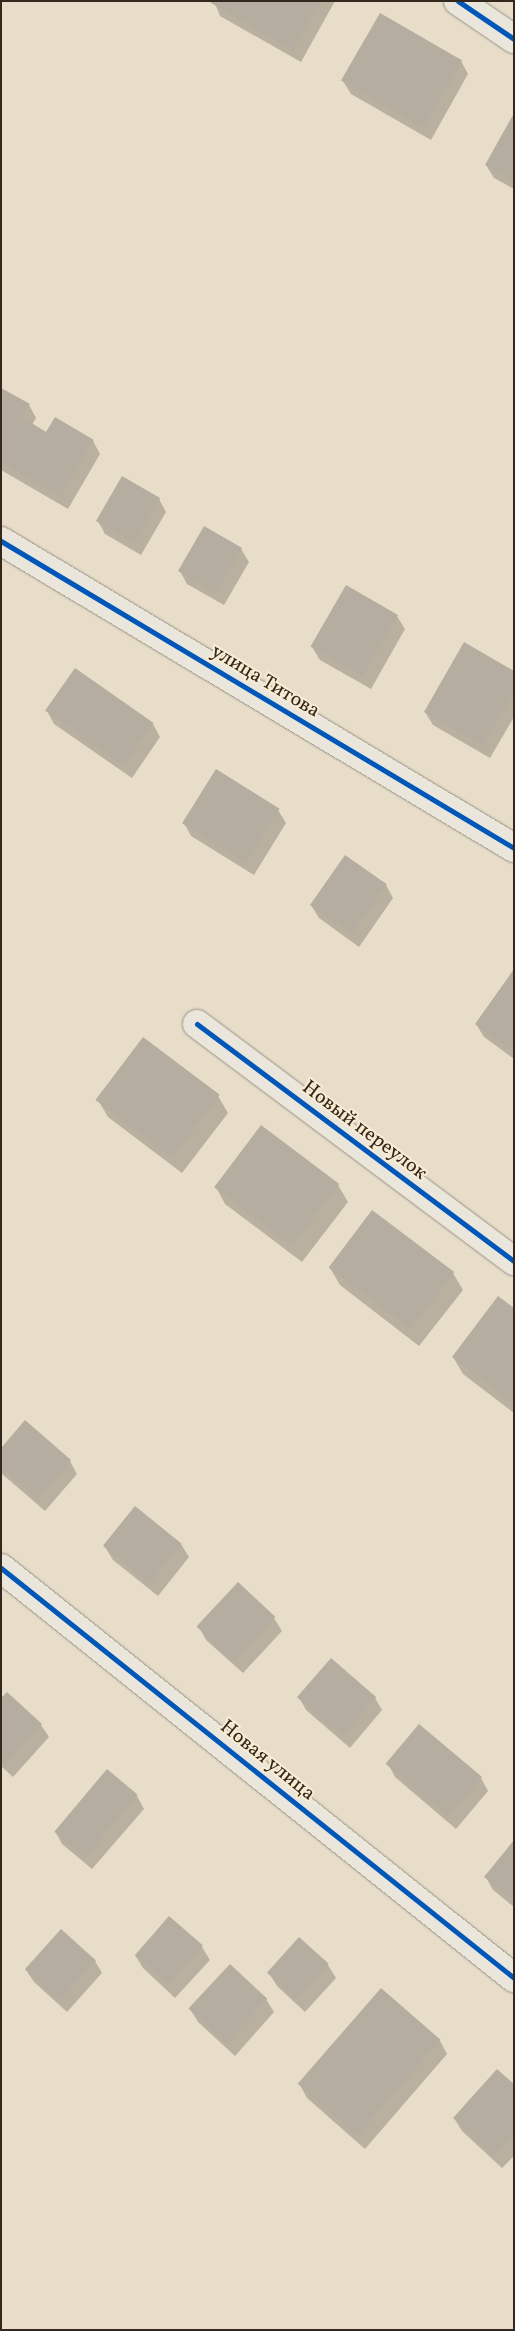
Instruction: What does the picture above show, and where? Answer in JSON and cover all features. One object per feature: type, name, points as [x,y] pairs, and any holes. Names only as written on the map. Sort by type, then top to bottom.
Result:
[{"type":"street","points":[[458,1],[514,39]]},
{"type":"street","name":"улица Титова","points":[[1,541],[514,848]]},
{"type":"street","name":"Новый переулок","points":[[197,1024],[514,1261]]},
{"type":"street","name":"Новая улица","points":[[1,1568],[514,1978]]},
{"type":"building","points":[[212,1],[321,1],[293,50],[211,3]]},
{"type":"building","points":[[380,13],[462,60],[423,128],[341,81]]},
{"type":"building","points":[[514,113],[514,181],[485,165]]},
{"type":"building","points":[[1,388],[30,404],[22,417],[46,432],[55,417],[94,440],[60,497],[1,462]]},
{"type":"building","points":[[122,476],[160,498],[134,543],[96,521]]},
{"type":"building","points":[[204,526],[242,548],[216,593],[178,571]]},
{"type":"building","points":[[346,585],[398,615],[362,676],[310,646]]},
{"type":"building","points":[[464,642],[514,671],[514,692],[483,746],[424,712]]},
{"type":"building","points":[[75,668],[154,723],[124,766],[45,711]]},
{"type":"building","points":[[216,769],[280,809],[246,863],[182,823]]},
{"type":"building","points":[[345,855],[387,884],[352,934],[310,905]]},
{"type":"building","points":[[514,969],[514,1052],[475,1024]]},
{"type":"building","points":[[143,1037],[220,1095],[172,1158],[95,1100]]},
{"type":"building","points":[[261,1125],[339,1184],[292,1246],[214,1187]]},
{"type":"building","points":[[372,1210],[454,1272],[411,1329],[329,1268]]},
{"type":"building","points":[[498,1296],[514,1308],[514,1404],[452,1357]]},
{"type":"building","points":[[25,1420],[71,1460],[37,1499],[1,1467],[1,1448]]},
{"type":"building","points":[[135,1506],[182,1544],[150,1583],[103,1546]]},
{"type":"building","points":[[238,1582],[275,1617],[234,1661],[196,1627]]},
{"type":"building","points":[[331,1658],[376,1697],[342,1737],[297,1697]]},
{"type":"building","points":[[7,1692],[42,1724],[5,1765],[1,1761],[1,1698]]},
{"type":"building","points":[[419,1724],[482,1777],[448,1817],[386,1764]]},
{"type":"building","points":[[107,1769],[138,1795],[85,1858],[54,1832]]},
{"type":"building","points":[[514,1840],[514,1901],[484,1877]]},
{"type":"building","points":[[169,1916],[203,1946],[169,1985],[135,1955]]},
{"type":"building","points":[[61,1929],[96,1960],[60,2001],[25,1969]]},
{"type":"building","points":[[299,1937],[329,1964],[297,1999],[267,1973]]},
{"type":"building","points":[[230,1964],[267,1999],[226,2043],[188,2009]]},
{"type":"building","points":[[381,1988],[441,2040],[357,2136],[298,2084]]},
{"type":"building","points":[[497,2069],[514,2084],[514,2135],[494,2156],[453,2118]]},
{"type":"cycle path","points":[[458,1],[514,39]]},
{"type":"cycle path","points":[[1,541],[514,848]]},
{"type":"cycle path","points":[[197,1024],[514,1261]]},
{"type":"cycle path","points":[[1,1568],[514,1978]]}]
